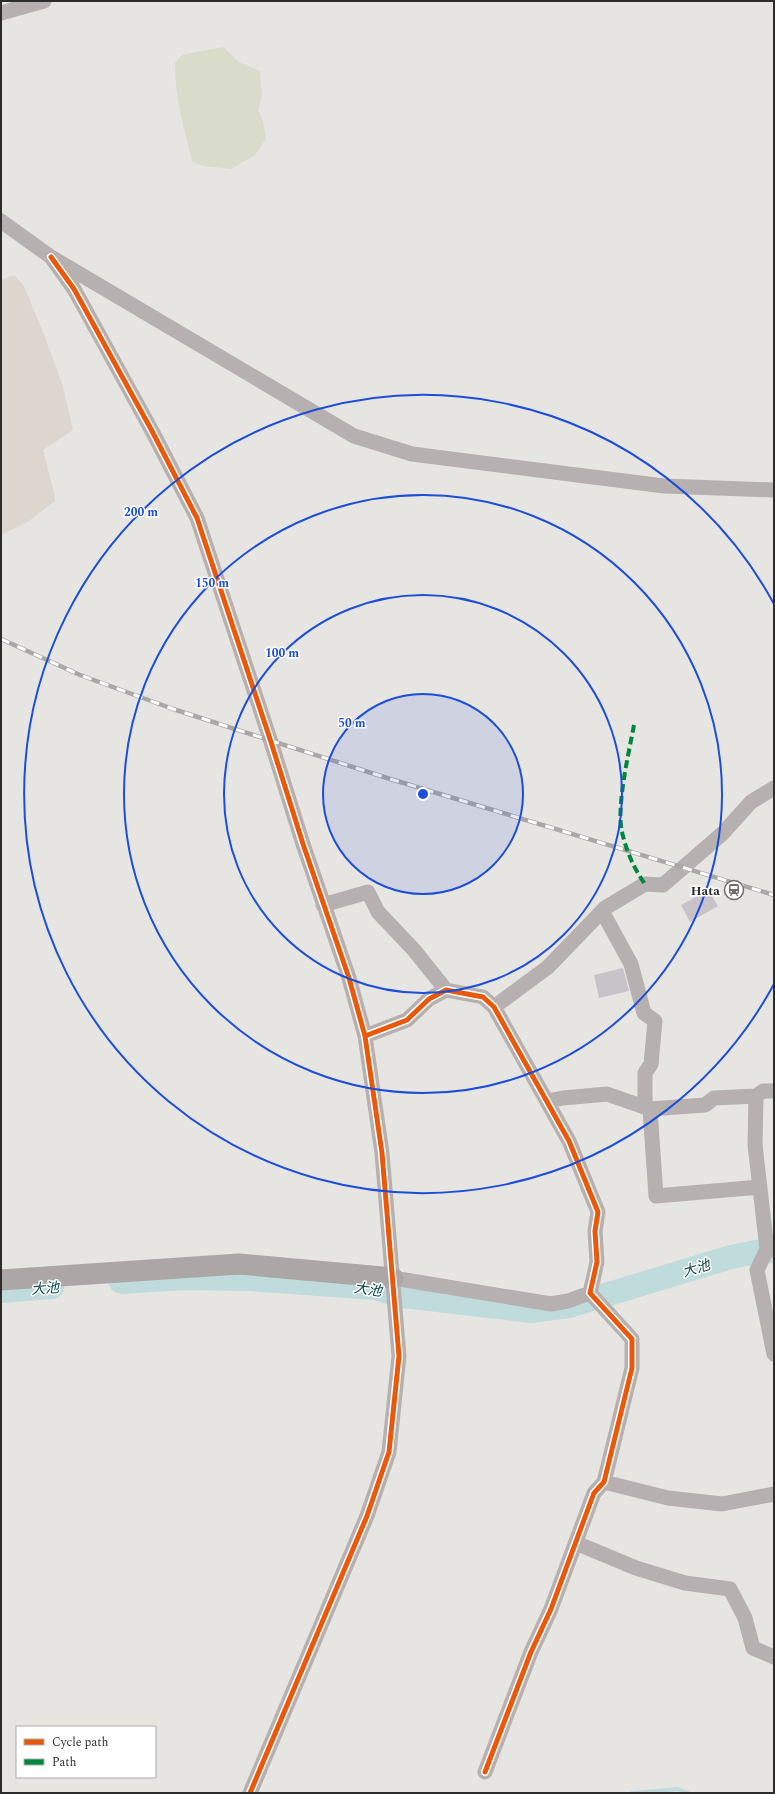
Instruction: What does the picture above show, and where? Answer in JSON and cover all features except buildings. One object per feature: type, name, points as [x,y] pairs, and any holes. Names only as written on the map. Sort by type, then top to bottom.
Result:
[{"type":"street","points":[[1,13],[44,1]]},
{"type":"street","points":[[1,221],[52,257],[354,436],[412,454],[664,486],[774,490]]},
{"type":"street","points":[[52,257],[77,296],[152,431],[197,518],[323,905],[349,978],[365,1036],[382,1153],[399,1356],[389,1452],[367,1516],[250,1793]]},
{"type":"street","points":[[494,1007],[548,967],[602,911],[645,884],[664,885],[723,833],[751,802],[774,788]]},
{"type":"street","points":[[323,905],[368,892],[378,912],[414,950],[446,990]]},
{"type":"street","points":[[602,911],[631,964],[644,1013],[655,1022],[651,1064],[645,1073],[656,1196],[760,1187]]},
{"type":"street","points":[[365,1036],[407,1020],[428,999],[446,990],[483,997],[494,1007],[548,1101],[569,1141],[598,1212],[595,1231],[597,1262],[590,1293]]},
{"type":"street","points":[[548,1101],[563,1098],[607,1094],[648,1108],[705,1105],[714,1098],[756,1096],[763,1091],[774,1091]]},
{"type":"street","points":[[756,1096],[755,1145],[760,1187],[771,1249],[757,1270],[774,1354]]},
{"type":"street","points":[[1,1280],[239,1264],[393,1278],[551,1304],[568,1301],[590,1293]]},
{"type":"street","points":[[486,1772],[530,1652],[551,1609],[594,1493],[604,1482],[632,1368],[632,1339],[590,1293]]},
{"type":"street","points":[[604,1482],[668,1498],[722,1504],[774,1494]]},
{"type":"street","points":[[576,1543],[636,1568],[685,1583],[730,1589],[745,1618],[753,1648],[774,1657]]},
{"type":"shaded area","points":[[14,275],[24,286],[45,337],[63,387],[73,430],[43,450],[55,501],[29,521],[1,535],[1,280]]},
{"type":"green space","points":[[223,47],[239,62],[260,71],[262,95],[258,110],[263,121],[266,139],[255,155],[231,169],[204,166],[192,162],[180,113],[175,75],[175,63],[182,55]]},
{"type":"waterway","name":"大池","points":[[121,1282],[185,1278],[249,1279],[375,1288],[403,1296],[531,1311],[569,1306],[731,1257],[756,1252],[774,1251]]},
{"type":"waterway","name":"大池","points":[[1,1291],[52,1287]]},
{"type":"waterway","points":[[632,1793],[678,1789],[688,1793]]},
{"type":"railway","points":[[1,639],[80,675],[173,709],[387,778],[774,895]]},
{"type":"marked path","points":[[634,725],[624,779],[621,821],[622,832],[628,852],[637,872],[645,884]]},
{"type":"cycle path","points":[[51,257],[74,289],[152,431],[197,518],[303,844],[349,978],[365,1036],[382,1153],[399,1356],[389,1452],[367,1516],[250,1793]]},
{"type":"cycle path","points":[[365,1036],[407,1020],[429,999],[446,990],[483,997],[494,1007],[569,1141],[598,1212],[595,1231],[597,1262],[590,1293],[632,1339],[632,1368],[604,1482],[594,1493],[551,1609],[531,1652],[485,1772]]},
{"type":"place","name":"Hata","points":[[734,890]]}]
